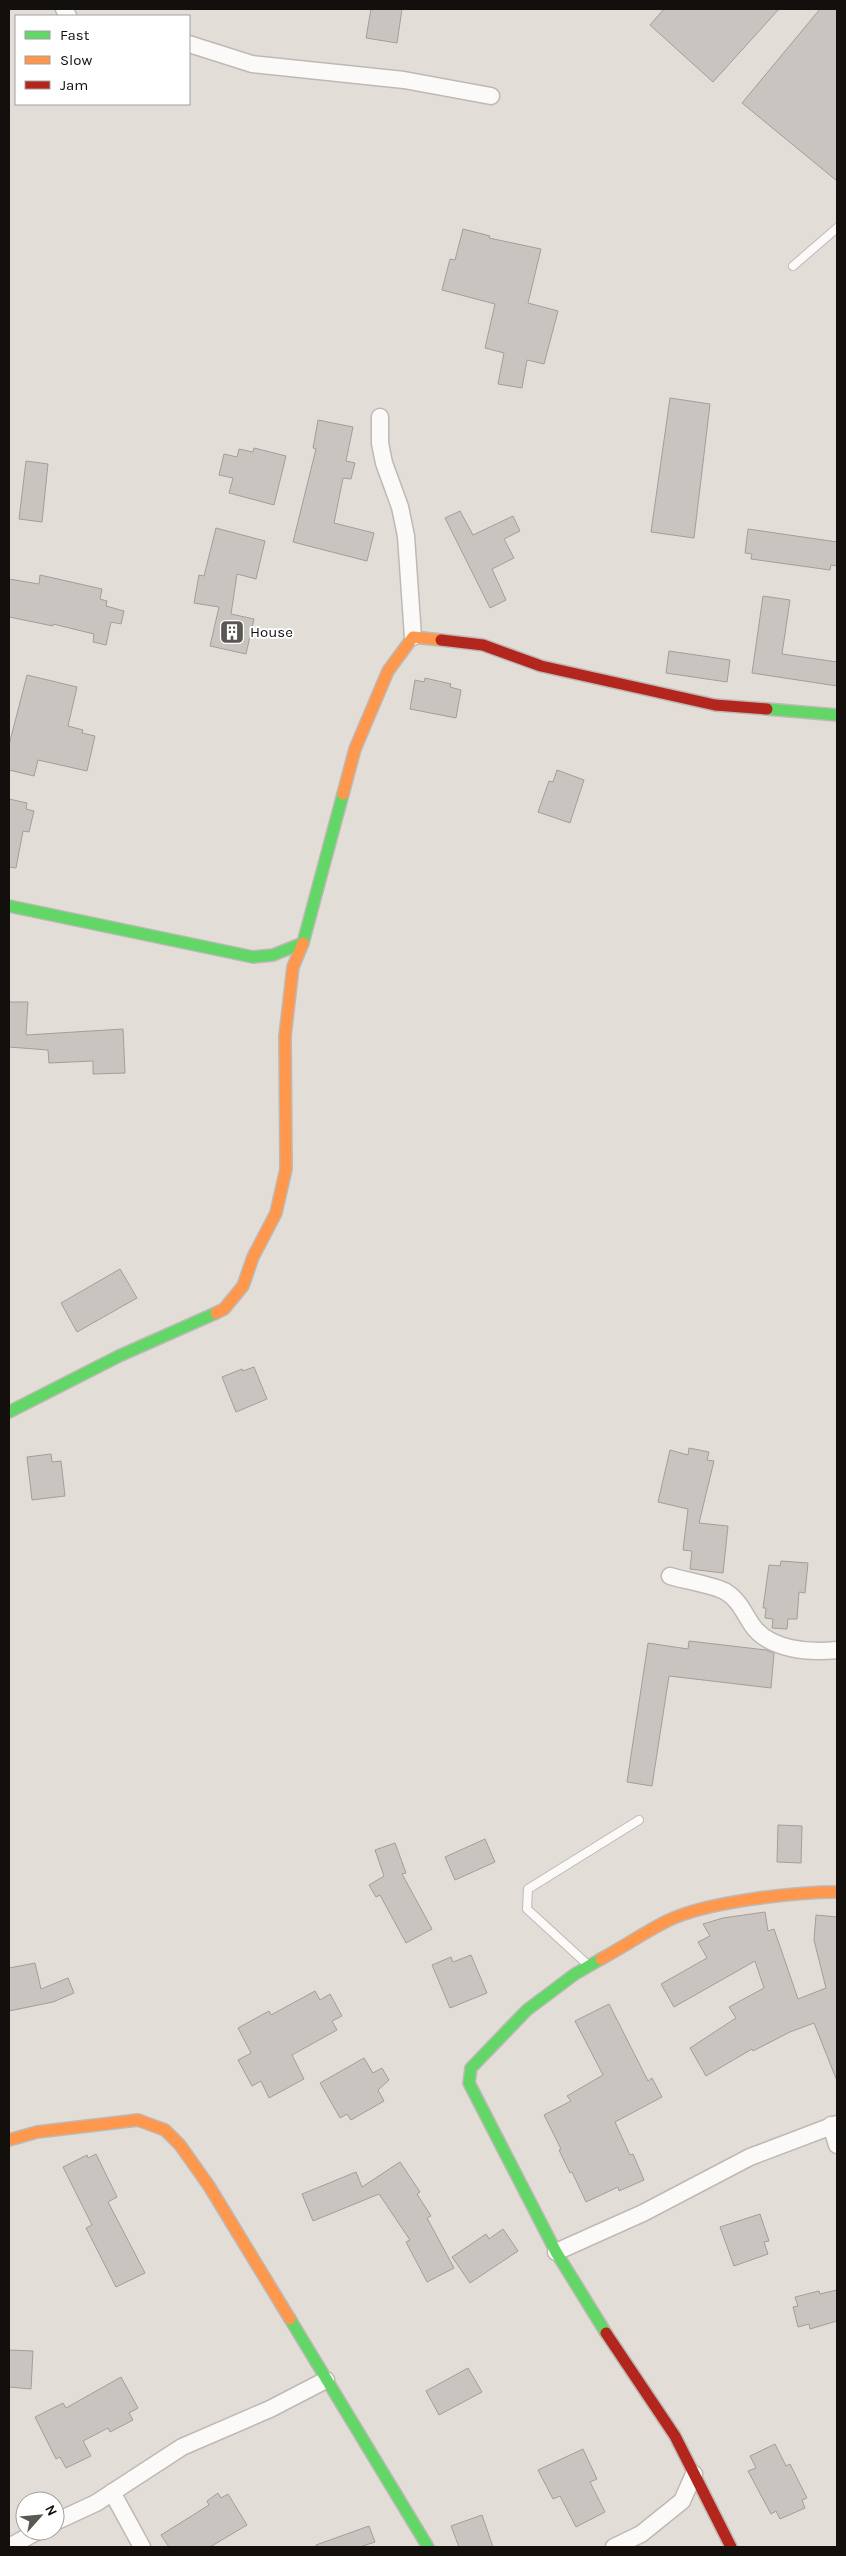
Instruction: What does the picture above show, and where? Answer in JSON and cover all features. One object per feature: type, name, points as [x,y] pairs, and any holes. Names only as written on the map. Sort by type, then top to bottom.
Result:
[{"type":"street","points":[[190,44],[252,64],[404,80],[491,96]]},
{"type":"street","points":[[9,1412],[118,1356],[224,1309],[243,1286],[253,1257],[276,1213],[286,1169],[285,1036],[293,967],[303,944],[355,750],[388,671],[413,637],[406,536],[400,506],[389,479],[380,443],[380,417]]},
{"type":"street","points":[[413,637],[483,645],[541,666],[715,705],[837,715]]},
{"type":"street","points":[[9,906],[253,957],[273,955],[303,944]]},
{"type":"street","points":[[670,1576],[724,1590],[739,1603],[754,1627],[768,1642],[824,1652],[837,1650]]},
{"type":"street","points":[[731,2547],[675,2436],[619,2356],[556,2252],[469,2083],[472,2068],[527,2010],[589,1966],[669,1920],[720,1905],[815,1892],[837,1892]]},
{"type":"street","points":[[9,2140],[37,2132],[138,2120],[164,2130],[180,2145],[209,2186],[428,2547]]},
{"type":"street","points":[[556,2252],[643,2213],[750,2158],[834,2124],[837,2145]]},
{"type":"street","points":[[65,2518],[96,2504],[182,2447],[270,2409],[326,2380]]},
{"type":"street","points":[[614,2547],[641,2534],[682,2501],[694,2474]]},
{"type":"street","points":[[112,2492],[142,2547]]},
{"type":"lane","points":[[794,266],[837,228]]},
{"type":"lane","points":[[589,1966],[527,1909],[528,1889],[639,1820]]},
{"type":"building","points":[[371,9],[402,9],[397,43],[366,38]]},
{"type":"building","points":[[664,9],[779,9],[713,82],[650,25]]},
{"type":"building","points":[[820,9],[837,9],[837,181],[742,103]]},
{"type":"building","points":[[463,229],[490,236],[489,238],[541,249],[528,303],[558,311],[544,364],[527,360],[522,388],[498,384],[504,353],[485,348],[495,304],[442,290],[450,259],[455,260]]},
{"type":"building","points":[[670,398],[710,404],[694,538],[651,532]]},
{"type":"building","points":[[318,420],[353,427],[346,461],[355,463],[351,479],[343,478],[334,523],[374,533],[367,561],[293,542],[316,449],[313,448]]},
{"type":"building","points":[[254,448],[286,456],[274,505],[229,493],[233,478],[219,475],[224,454],[237,457],[239,449],[253,452]]},
{"type":"building","points":[[26,461],[48,464],[42,522],[19,519]]},
{"type":"building","points":[[460,511],[473,535],[513,516],[520,531],[504,539],[514,558],[492,569],[506,600],[490,608],[445,518]]},
{"type":"building","points":[[216,528],[265,541],[256,579],[237,574],[231,614],[254,619],[246,654],[210,646],[219,607],[194,603],[199,575],[204,576]]},
{"type":"building","points":[[748,529],[837,542],[837,566],[831,565],[830,570],[751,559],[752,554],[745,553]]},
{"type":"building","points":[[40,575],[102,589],[100,599],[107,601],[106,606],[124,611],[121,624],[111,622],[106,645],[93,642],[94,634],[53,624],[53,626],[9,617],[9,579],[39,584]]},
{"type":"building","points":[[763,596],[790,600],[782,654],[837,662],[837,686],[752,673]]},
{"type":"building","points":[[669,651],[730,660],[727,682],[666,673]]},
{"type":"building","points":[[27,675],[77,687],[68,726],[83,730],[82,733],[95,736],[87,771],[38,760],[34,776],[9,770],[9,745]]},
{"type":"building","points":[[425,678],[451,684],[450,687],[461,690],[456,718],[410,709],[415,680],[424,682]]},
{"type":"building","points":[[557,770],[584,780],[570,823],[538,812],[549,781],[553,782]]},
{"type":"building","points":[[9,799],[27,803],[26,809],[34,811],[29,832],[23,831],[16,868],[9,867]]},
{"type":"building","points":[[9,1002],[28,1002],[26,1035],[123,1029],[125,1073],[93,1074],[93,1061],[49,1063],[48,1050],[9,1047]]},
{"type":"building","points":[[120,1269],[137,1298],[77,1332],[61,1303]]},
{"type":"building","points":[[254,1367],[267,1399],[236,1412],[222,1377],[242,1369],[243,1371]]},
{"type":"building","points":[[689,1448],[709,1452],[707,1460],[714,1461],[699,1523],[728,1526],[723,1573],[690,1569],[692,1551],[683,1550],[688,1509],[658,1502],[670,1450],[688,1455]]},
{"type":"building","points":[[51,1454],[52,1462],[61,1461],[65,1496],[32,1500],[27,1457]]},
{"type":"building","points":[[781,1561],[808,1563],[805,1593],[799,1592],[797,1619],[788,1619],[787,1629],[772,1628],[773,1619],[765,1618],[766,1608],[763,1608],[769,1565],[780,1566]]},
{"type":"building","points":[[689,1641],[766,1650],[774,1653],[771,1688],[669,1676],[652,1786],[627,1782],[648,1643],[688,1649]]},
{"type":"building","points":[[778,1825],[802,1826],[801,1863],[777,1862]]},
{"type":"building","points":[[485,1839],[495,1862],[455,1880],[445,1857]]},
{"type":"building","points":[[395,1843],[406,1873],[402,1874],[432,1929],[406,1943],[380,1895],[376,1897],[369,1885],[384,1876],[375,1850]]},
{"type":"building","points":[[765,1912],[768,1931],[774,1929],[798,1999],[826,1988],[814,1940],[816,1915],[837,1917],[837,2081],[814,2023],[790,2032],[753,2051],[752,2049],[706,2076],[690,2048],[736,2018],[729,2007],[764,1988],[755,1961],[674,2007],[661,1984],[707,1958],[698,1942],[710,1936],[703,1924],[723,1918]]},
{"type":"building","points":[[471,1955],[487,1993],[450,2008],[432,1965],[451,1957],[453,1962]]},
{"type":"building","points":[[35,1963],[41,1989],[68,1978],[74,1993],[53,2002],[9,2011],[9,1968]]},
{"type":"building","points":[[315,1991],[320,2000],[330,1994],[342,2016],[332,2021],[337,2030],[292,2055],[304,2079],[269,2098],[261,2081],[252,2086],[238,2060],[251,2053],[238,2028],[269,2011],[271,2015]]},
{"type":"building","points":[[609,2004],[648,2081],[652,2078],[662,2097],[615,2122],[630,2155],[633,2154],[644,2180],[619,2191],[618,2187],[586,2202],[572,2172],[570,2173],[559,2150],[561,2149],[544,2115],[571,2101],[567,2096],[603,2075],[575,2021]]},
{"type":"building","points":[[364,2058],[373,2073],[382,2068],[389,2080],[378,2090],[384,2101],[351,2120],[347,2114],[340,2118],[320,2083]]},
{"type":"building","points":[[96,2154],[117,2197],[108,2202],[145,2273],[116,2287],[86,2228],[92,2225],[63,2167],[87,2155],[88,2158]]},
{"type":"building","points":[[400,2162],[420,2192],[417,2194],[431,2216],[427,2218],[454,2268],[427,2282],[406,2242],[410,2240],[379,2194],[313,2221],[302,2194],[356,2172],[362,2187]]},
{"type":"building","points":[[760,2214],[769,2241],[764,2242],[768,2254],[734,2266],[720,2227]]},
{"type":"building","points":[[503,2229],[518,2251],[470,2283],[452,2257],[486,2234],[489,2239]]},
{"type":"building","points":[[837,2290],[837,2321],[810,2329],[809,2324],[798,2327],[793,2307],[798,2306],[795,2297],[819,2291],[820,2294]]},
{"type":"building","points":[[9,2350],[33,2351],[31,2389],[9,2387]]},
{"type":"building","points":[[468,2368],[482,2392],[439,2415],[426,2391]]},
{"type":"building","points":[[121,2377],[138,2408],[129,2413],[133,2420],[110,2432],[108,2428],[83,2441],[91,2456],[66,2468],[60,2457],[56,2459],[35,2417],[63,2403],[66,2408]]},
{"type":"building","points":[[775,2444],[786,2466],[790,2464],[807,2498],[802,2500],[805,2508],[780,2519],[776,2511],[771,2514],[748,2471],[756,2468],[750,2456]]},
{"type":"building","points":[[583,2449],[597,2479],[590,2482],[605,2512],[576,2527],[560,2496],[553,2499],[538,2470]]},
{"type":"building","points":[[218,2493],[221,2498],[228,2494],[247,2525],[210,2547],[169,2547],[161,2535],[209,2505],[207,2501]]},
{"type":"building","points":[[482,2515],[493,2547],[459,2547],[451,2526]]},
{"type":"building","points":[[369,2526],[375,2542],[360,2547],[316,2547],[316,2545]]},
{"type":"traffic: fast","points":[[767,709],[837,715]]},
{"type":"traffic: fast","points":[[9,906],[253,957],[273,955],[303,943],[343,794]]},
{"type":"traffic: fast","points":[[9,1412],[119,1356],[216,1313]]},
{"type":"traffic: fast","points":[[601,1959],[575,1974],[527,2010],[471,2068],[469,2083],[556,2252],[606,2333]]},
{"type":"traffic: fast","points":[[290,2319],[428,2547]]},
{"type":"traffic: slow","points":[[343,794],[355,749],[388,671],[413,637],[441,640]]},
{"type":"traffic: slow","points":[[216,1313],[224,1309],[243,1286],[253,1257],[276,1213],[286,1169],[285,1036],[293,967],[303,943]]},
{"type":"traffic: slow","points":[[601,1959],[667,1921],[704,1908],[774,1896],[837,1892]]},
{"type":"traffic: slow","points":[[9,2140],[37,2132],[138,2120],[165,2130],[180,2145],[209,2186],[290,2319]]},
{"type":"traffic: jam","points":[[441,640],[483,645],[541,666],[715,705],[767,709]]},
{"type":"traffic: jam","points":[[606,2333],[675,2436],[731,2547]]},
{"type":"place","name":"House","points":[[232,632]]}]
